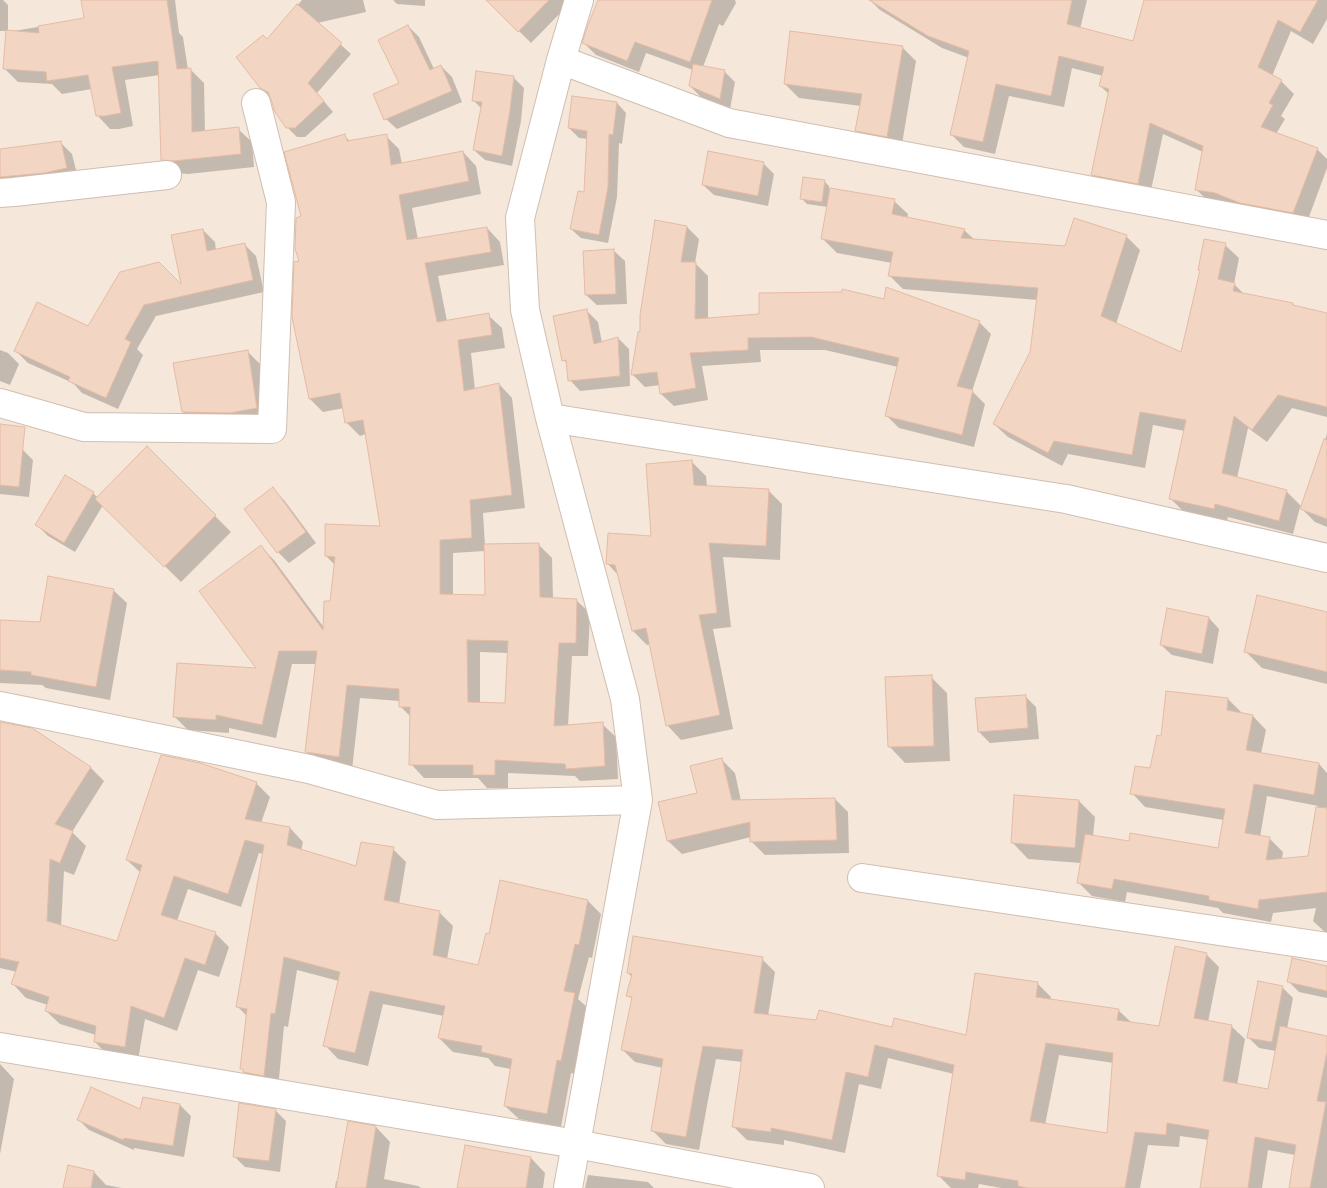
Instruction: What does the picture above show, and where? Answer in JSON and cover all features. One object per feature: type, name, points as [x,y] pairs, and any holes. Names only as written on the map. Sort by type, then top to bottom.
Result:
[{"type":"street","points":[[568,1188],[638,800],[625,699],[550,418],[525,310],[520,218],[561,60],[579,0]]},
{"type":"street","points":[[561,60],[730,123],[1327,235]]},
{"type":"street","points":[[0,404],[84,427],[272,429],[281,202],[256,103]]},
{"type":"street","points":[[0,193],[167,175]]},
{"type":"street","points":[[550,418],[1066,499],[1327,558]]},
{"type":"street","points":[[0,706],[309,769],[436,805],[638,800]]},
{"type":"street","points":[[862,878],[1327,947]]},
{"type":"street","points":[[0,1047],[576,1144],[810,1188]]},
{"type":"shaded area","points":[[0,0],[1327,0],[1327,1188],[0,1188]]},
{"type":"building","points":[[81,0],[167,0],[177,69],[191,68],[192,132],[239,127],[241,154],[173,161],[161,160],[158,61],[112,67],[121,113],[105,116],[96,116],[88,75],[47,81],[46,72],[3,69],[6,30],[39,33],[38,26],[84,18]]},
{"type":"building","points":[[486,0],[549,0],[518,32]]},
{"type":"building","points":[[598,0],[712,0],[690,62],[635,42],[627,61],[582,43]]},
{"type":"building","points":[[869,0],[1072,0],[1067,24],[1133,41],[1144,0],[1318,0],[1300,32],[1278,20],[1258,67],[1282,80],[1269,103],[1273,105],[1261,127],[1318,148],[1293,213],[1240,203],[1215,193],[1195,190],[1203,146],[1150,123],[1138,184],[1091,175],[1109,89],[1099,86],[1104,67],[1059,56],[1051,96],[996,84],[983,142],[950,135],[969,51],[928,36]]},
{"type":"building","points":[[297,4],[342,43],[308,83],[324,101],[295,128],[286,128],[275,112],[268,92],[260,88],[236,57],[263,35],[267,39]]},
{"type":"building","points":[[408,25],[430,70],[441,65],[452,91],[384,120],[373,94],[399,83],[378,40]]},
{"type":"building","points":[[790,31],[903,46],[887,137],[855,131],[862,94],[784,84]]},
{"type":"building","points":[[693,64],[725,70],[720,99],[689,86]]},
{"type":"building","points":[[476,71],[514,76],[502,156],[473,150],[482,102],[472,101]]},
{"type":"building","points":[[572,96],[617,102],[613,135],[609,134],[608,187],[599,235],[570,229],[578,191],[584,192],[587,131],[568,128]]},
{"type":"building","points":[[345,134],[347,141],[387,134],[391,165],[463,151],[469,181],[399,195],[407,240],[487,227],[491,252],[425,263],[437,322],[489,313],[492,335],[458,340],[464,391],[499,383],[512,495],[470,500],[472,538],[440,540],[440,594],[485,595],[484,544],[539,543],[540,597],[577,599],[576,643],[559,643],[554,726],[603,722],[605,766],[566,769],[565,764],[495,760],[495,775],[473,775],[473,765],[409,765],[410,707],[399,707],[399,689],[347,685],[339,757],[305,752],[317,651],[279,651],[262,725],[216,715],[216,720],[173,717],[177,663],[256,668],[199,591],[261,545],[323,630],[324,601],[330,601],[335,557],[325,556],[325,524],[380,526],[363,420],[345,423],[340,393],[309,399],[292,317],[294,262],[299,261],[295,249],[296,218],[301,216],[284,152]],"holes":[[[467,640],[508,641],[505,703],[468,702]]]},
{"type":"building","points":[[61,141],[67,168],[44,173],[0,177],[0,149]]},
{"type":"building","points":[[708,151],[764,162],[758,196],[702,185]]},
{"type":"building","points":[[803,177],[825,180],[822,202],[800,199]]},
{"type":"building","points":[[830,188],[895,199],[892,214],[965,229],[961,238],[1065,246],[1074,218],[1127,235],[1101,316],[1181,352],[1200,270],[1198,270],[1204,239],[1226,243],[1218,279],[1235,283],[1233,291],[1293,303],[1293,305],[1327,313],[1327,407],[1278,395],[1252,430],[1234,416],[1222,473],[1287,490],[1279,521],[1215,504],[1214,509],[1169,499],[1186,420],[1140,412],[1132,455],[1054,441],[1048,453],[993,424],[1030,352],[1038,288],[888,276],[893,252],[821,239]]},
{"type":"building","points":[[655,220],[687,226],[681,262],[696,262],[695,319],[759,314],[759,293],[842,292],[842,289],[884,299],[886,287],[980,321],[957,386],[973,390],[962,435],[885,416],[899,358],[811,337],[748,338],[748,350],[690,353],[696,388],[660,394],[657,372],[631,375],[638,332],[640,331],[640,315]]},
{"type":"building","points":[[203,229],[207,251],[245,243],[253,280],[144,305],[125,339],[131,342],[106,398],[68,381],[70,377],[14,351],[37,302],[88,326],[120,272],[159,262],[181,284],[171,235]]},
{"type":"building","points":[[614,249],[616,294],[585,295],[583,251]]},
{"type":"building","points":[[587,309],[594,344],[618,337],[620,376],[568,381],[566,360],[562,361],[553,316]]},
{"type":"building","points":[[248,350],[257,408],[230,413],[182,412],[173,363]]},
{"type":"building","points":[[0,424],[25,427],[19,487],[0,485]]},
{"type":"building","points":[[1324,439],[1327,440],[1327,519],[1300,509]]},
{"type":"building","points":[[147,446],[216,515],[164,567],[95,499]]},
{"type":"building","points":[[692,460],[694,485],[769,489],[766,546],[709,543],[717,613],[699,615],[720,715],[666,726],[646,628],[632,631],[615,565],[606,564],[608,533],[651,536],[646,464]]},
{"type":"building","points":[[65,475],[94,492],[64,543],[35,525]]},
{"type":"building","points":[[273,487],[306,532],[277,553],[244,509]]},
{"type":"building","points":[[48,576],[114,589],[96,687],[31,675],[31,672],[0,670],[0,620],[40,622]]},
{"type":"building","points":[[1257,595],[1327,612],[1327,672],[1244,652]]},
{"type":"building","points":[[1167,608],[1209,617],[1202,654],[1160,645]]},
{"type":"building","points":[[932,675],[934,746],[888,747],[885,677]]},
{"type":"building","points":[[1166,691],[1228,698],[1227,710],[1253,715],[1246,750],[1319,763],[1314,795],[1254,784],[1245,833],[1270,837],[1266,860],[1308,856],[1316,807],[1327,808],[1327,892],[1259,900],[1258,909],[1209,900],[1209,896],[1114,879],[1112,889],[1077,883],[1085,834],[1129,841],[1130,833],[1218,848],[1225,809],[1130,794],[1135,766],[1150,768],[1157,735],[1161,736]]},
{"type":"building","points":[[1026,695],[1028,728],[978,732],[975,698]]},
{"type":"building","points":[[0,722],[32,728],[91,767],[55,824],[73,831],[60,863],[50,859],[47,921],[117,941],[142,865],[126,860],[161,755],[200,763],[257,782],[245,819],[290,827],[287,845],[356,866],[361,842],[394,847],[384,900],[440,911],[433,955],[478,965],[486,933],[489,934],[500,880],[588,900],[579,945],[575,944],[564,991],[575,993],[561,1061],[557,1060],[547,1114],[504,1106],[512,1059],[481,1052],[482,1046],[438,1038],[445,1006],[370,991],[355,1053],[323,1046],[340,972],[284,957],[275,1014],[271,1013],[264,1076],[243,1072],[243,1069],[240,1069],[247,1009],[236,1007],[264,845],[245,840],[228,894],[174,876],[161,915],[216,932],[205,965],[185,958],[164,1018],[131,1006],[125,1047],[94,1042],[96,1026],[45,1011],[49,997],[11,984],[19,962],[0,958]]},
{"type":"building","points":[[722,758],[732,800],[835,798],[837,840],[750,842],[750,822],[667,841],[658,802],[697,793],[690,766]]},
{"type":"building","points":[[1014,795],[1079,800],[1075,848],[1011,843]]},
{"type":"building","points":[[633,936],[763,957],[754,1013],[816,1020],[819,1010],[892,1027],[894,1018],[966,1035],[975,973],[1038,982],[1036,997],[1119,1009],[1117,1020],[1159,1026],[1175,946],[1207,953],[1194,1018],[1232,1025],[1223,1081],[1268,1089],[1280,1026],[1327,1036],[1327,1052],[1317,1101],[1326,1102],[1310,1188],[1289,1188],[1296,1145],[1255,1137],[1248,1188],[1200,1188],[1209,1130],[1167,1123],[1166,1135],[1135,1132],[1125,1188],[1028,1188],[1018,1186],[1018,1181],[966,1172],[965,1180],[937,1176],[954,1065],[875,1045],[868,1077],[846,1072],[832,1140],[771,1128],[771,1132],[732,1127],[743,1050],[703,1046],[686,1137],[651,1131],[663,1059],[621,1050],[632,997],[626,996],[632,974],[627,973]],"holes":[[[1046,1043],[1113,1053],[1107,1133],[1030,1121]]]},
{"type":"building","points":[[1292,958],[1327,966],[1327,991],[1287,982]]},
{"type":"building","points":[[1258,981],[1283,986],[1272,1042],[1247,1038]]},
{"type":"building","points":[[91,1087],[140,1109],[143,1097],[180,1104],[173,1146],[124,1138],[123,1140],[77,1120]]},
{"type":"building","points":[[239,1103],[276,1109],[269,1161],[233,1157]]},
{"type":"building","points":[[348,1121],[376,1126],[366,1188],[336,1188]]},
{"type":"building","points":[[465,1145],[531,1157],[526,1188],[457,1188]]},
{"type":"building","points":[[68,1165],[94,1171],[91,1188],[63,1188]]}]
